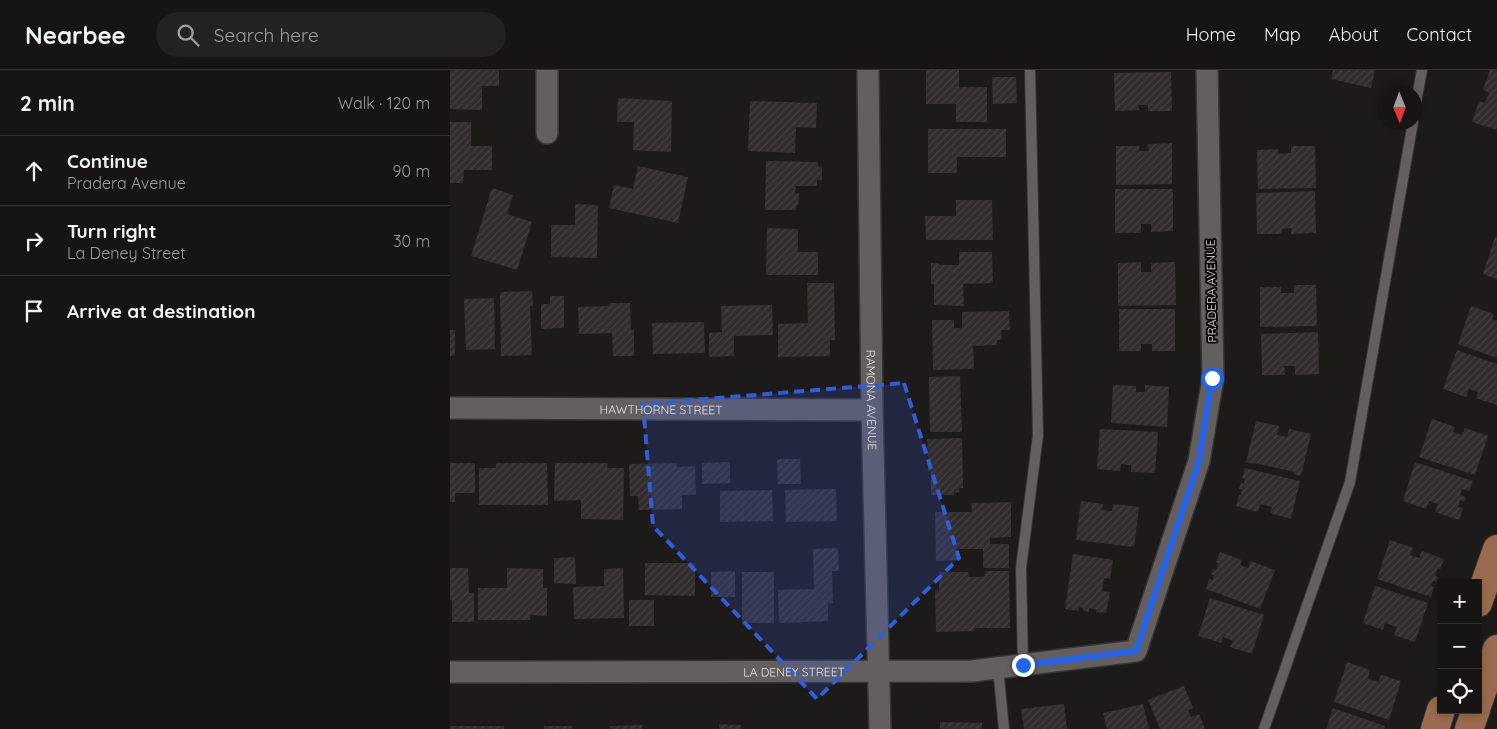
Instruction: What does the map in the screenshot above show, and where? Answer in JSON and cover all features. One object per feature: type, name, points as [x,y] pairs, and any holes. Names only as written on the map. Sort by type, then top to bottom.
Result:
[{"type":"main road","points":[[1482,592],[1497,549]]},
{"type":"main road","points":[[1482,691],[1497,648]]},
{"type":"main road","points":[[1435,729],[1440,714]]},
{"type":"main road","points":[[1469,729],[1475,714]]},
{"type":"street","points":[[547,133],[548,70]]},
{"type":"street","name":"RAMONA AVENUE","points":[[868,70],[872,410],[880,729]]},
{"type":"street","name":"PRADERA AVENUE","points":[[1136,651],[1199,461],[1212,378],[1207,70]]},
{"type":"street","name":"HAWTHORNE STREET","points":[[450,408],[872,410]]},
{"type":"street","name":"LA DENEY STREET","points":[[450,672],[972,671],[1136,651]]},
{"type":"lane","points":[[1023,665],[1020,568],[1038,434],[1030,70]]},
{"type":"lane","points":[[1419,85],[1422,70]]},
{"type":"lane","points":[[1264,729],[1350,482],[1412,130]]},
{"type":"lane","points":[[998,668],[1004,729]]},
{"type":"highlighted area","points":[[904,383],[959,558],[817,699],[653,526],[643,404]]},
{"type":"building","points":[[450,70],[499,70],[499,86],[482,86],[482,110],[450,109]]},
{"type":"building","points":[[926,70],[959,70],[959,87],[987,87],[987,122],[956,122],[956,104],[926,104]]},
{"type":"building","points":[[1333,70],[1375,70],[1371,88],[1331,79]]},
{"type":"building","points":[[1490,70],[1497,70],[1497,130],[1472,122],[1479,101],[1485,103],[1489,93],[1483,90]]},
{"type":"building","points":[[1171,72],[1172,111],[1148,111],[1148,105],[1138,105],[1139,110],[1115,111],[1114,73]]},
{"type":"building","points":[[992,77],[1016,77],[1017,103],[993,104]]},
{"type":"building","points":[[618,98],[672,101],[671,152],[633,150],[634,122],[617,122]]},
{"type":"building","points":[[750,101],[817,103],[816,128],[796,127],[795,153],[748,151]]},
{"type":"building","points":[[450,122],[471,122],[471,146],[492,146],[492,170],[464,170],[463,183],[450,183]]},
{"type":"building","points":[[928,129],[1006,129],[1006,157],[957,157],[957,173],[928,173]]},
{"type":"building","points":[[1172,143],[1172,184],[1116,185],[1116,146],[1139,146],[1139,151],[1149,151],[1148,144]]},
{"type":"building","points":[[1291,146],[1315,146],[1316,188],[1258,189],[1257,150],[1278,149],[1279,154],[1291,153]]},
{"type":"building","points":[[766,161],[818,162],[818,166],[822,167],[822,180],[817,180],[817,186],[796,186],[795,194],[799,193],[796,210],[765,210]]},
{"type":"building","points":[[638,166],[688,177],[678,223],[609,208],[614,185],[633,189]]},
{"type":"building","points":[[492,188],[513,195],[507,214],[532,222],[517,270],[471,256]]},
{"type":"building","points":[[1115,189],[1173,189],[1173,231],[1151,232],[1151,224],[1141,224],[1141,233],[1115,233]]},
{"type":"building","points":[[1315,191],[1316,233],[1291,234],[1291,228],[1282,229],[1282,234],[1257,234],[1256,193]]},
{"type":"building","points":[[956,200],[992,200],[993,240],[926,240],[925,216],[956,216]]},
{"type":"building","points":[[575,204],[598,205],[597,258],[551,257],[551,225],[575,225]]},
{"type":"building","points":[[767,228],[798,229],[798,252],[818,252],[818,275],[766,275]]},
{"type":"building","points":[[1495,237],[1497,237],[1497,279],[1483,274]]},
{"type":"building","points":[[959,252],[992,252],[993,283],[963,284],[964,306],[934,305],[931,263],[959,265]]},
{"type":"building","points":[[1141,262],[1141,272],[1151,272],[1151,263],[1175,262],[1176,305],[1118,306],[1118,263]]},
{"type":"building","points":[[807,283],[834,283],[835,340],[830,340],[830,356],[778,357],[778,324],[808,323]]},
{"type":"building","points":[[1294,285],[1316,285],[1317,326],[1260,327],[1260,287],[1281,287],[1281,293],[1294,293]]},
{"type":"building","points":[[532,291],[533,306],[530,306],[532,355],[501,356],[500,292]]},
{"type":"building","points":[[550,296],[564,296],[564,328],[541,329],[541,304],[550,304]]},
{"type":"building","points":[[494,298],[495,349],[466,350],[464,299]]},
{"type":"building","points":[[610,303],[630,303],[631,330],[634,330],[634,356],[613,356],[612,333],[579,334],[578,307],[610,306]]},
{"type":"building","points":[[772,305],[773,335],[734,336],[734,356],[709,357],[709,333],[722,332],[721,306]]},
{"type":"building","points":[[1471,306],[1494,314],[1492,319],[1497,321],[1497,358],[1458,344]]},
{"type":"building","points":[[1119,309],[1175,309],[1175,351],[1152,351],[1152,344],[1141,344],[1141,351],[1119,351]]},
{"type":"building","points":[[1009,311],[1010,330],[1001,330],[1002,340],[997,340],[997,345],[973,346],[974,369],[933,370],[932,320],[954,320],[954,328],[962,328],[962,312]]},
{"type":"building","points":[[704,322],[705,353],[653,354],[652,323]]},
{"type":"building","points":[[450,330],[455,330],[455,356],[450,356]]},
{"type":"building","points":[[1318,332],[1319,374],[1295,375],[1295,366],[1284,366],[1285,375],[1262,375],[1261,334]]},
{"type":"building","points":[[1457,350],[1497,364],[1497,405],[1476,398],[1478,392],[1469,389],[1466,397],[1443,389]]},
{"type":"building","points":[[960,376],[962,432],[930,432],[929,377]]},
{"type":"building","points":[[1113,385],[1136,386],[1136,392],[1145,392],[1145,385],[1169,387],[1167,427],[1111,423]]},
{"type":"building","points":[[1432,419],[1455,427],[1453,432],[1462,435],[1465,428],[1488,436],[1475,475],[1419,457]]},
{"type":"building","points":[[1256,421],[1279,426],[1277,435],[1287,437],[1289,429],[1311,434],[1301,476],[1294,474],[1295,472],[1246,462]]},
{"type":"building","points":[[1100,429],[1158,432],[1155,473],[1131,472],[1131,465],[1121,464],[1120,471],[1097,469]]},
{"type":"building","points":[[962,438],[963,488],[959,488],[959,492],[954,493],[954,495],[931,495],[931,471],[928,471],[927,439]]},
{"type":"building","points":[[777,459],[800,459],[801,484],[778,484]]},
{"type":"building","points":[[730,462],[730,483],[702,484],[702,463]]},
{"type":"building","points":[[1415,462],[1473,481],[1469,491],[1462,489],[1460,495],[1466,497],[1464,502],[1460,500],[1458,507],[1463,508],[1459,520],[1435,512],[1438,504],[1429,501],[1426,509],[1403,501]]},
{"type":"building","points":[[450,463],[475,463],[475,493],[455,493],[455,502],[450,502]]},
{"type":"building","points":[[496,463],[547,463],[548,505],[479,505],[479,468],[496,468]]},
{"type":"building","points":[[555,463],[608,463],[607,468],[624,468],[623,520],[581,519],[581,500],[554,501]]},
{"type":"building","points":[[677,463],[677,467],[695,466],[696,495],[682,495],[682,509],[639,510],[638,496],[630,496],[629,464]]},
{"type":"building","points":[[1245,468],[1300,481],[1291,519],[1270,513],[1272,507],[1260,504],[1258,512],[1236,506],[1239,495],[1241,495],[1242,490],[1239,489],[1241,482],[1244,484],[1245,479],[1242,478]]},
{"type":"building","points":[[836,489],[837,521],[786,522],[785,490]]},
{"type":"building","points":[[772,490],[773,521],[720,522],[720,491]]},
{"type":"building","points":[[1081,501],[1103,504],[1102,510],[1112,511],[1113,504],[1139,507],[1134,547],[1076,540]]},
{"type":"building","points":[[1011,502],[1011,537],[990,538],[990,544],[1009,544],[1009,568],[983,568],[983,549],[958,549],[959,560],[936,561],[935,512],[972,512],[971,503]]},
{"type":"building","points":[[1390,540],[1413,548],[1410,555],[1419,558],[1422,551],[1444,559],[1440,570],[1438,568],[1435,576],[1438,577],[1437,582],[1433,581],[1431,586],[1434,587],[1431,597],[1377,579]]},
{"type":"building","points":[[838,548],[839,571],[832,571],[833,603],[828,603],[828,621],[779,623],[778,590],[814,589],[813,549]]},
{"type":"building","points":[[1220,552],[1242,560],[1240,565],[1248,568],[1251,561],[1275,570],[1260,609],[1206,589],[1209,579],[1212,580],[1214,575],[1211,574],[1213,569],[1216,570],[1218,563],[1216,562]]},
{"type":"building","points":[[1073,554],[1113,560],[1110,579],[1104,578],[1102,591],[1110,592],[1106,613],[1096,612],[1097,610],[1089,608],[1089,612],[1083,611],[1083,608],[1079,607],[1079,611],[1065,609]]},
{"type":"building","points":[[575,557],[576,584],[554,583],[554,558]]},
{"type":"building","points":[[645,563],[695,563],[695,596],[645,595]]},
{"type":"building","points":[[450,568],[468,568],[469,593],[474,593],[474,622],[452,622]]},
{"type":"building","points":[[507,568],[543,569],[543,588],[547,588],[547,616],[530,615],[530,620],[478,620],[478,588],[507,588]]},
{"type":"building","points":[[623,568],[624,618],[574,619],[573,587],[604,586],[604,569]]},
{"type":"building","points":[[735,571],[735,597],[711,597],[711,572]]},
{"type":"building","points":[[986,571],[1009,571],[1010,628],[974,628],[974,631],[936,632],[935,590],[939,590],[939,572],[968,572],[969,577],[984,577]]},
{"type":"building","points":[[742,572],[774,572],[774,623],[742,623]]},
{"type":"building","points":[[1375,586],[1428,603],[1415,642],[1394,635],[1397,627],[1385,623],[1383,630],[1363,623]]},
{"type":"building","points":[[1210,598],[1264,615],[1252,654],[1230,647],[1233,641],[1223,637],[1221,643],[1198,636]]},
{"type":"building","points":[[629,600],[654,600],[654,626],[629,626]]},
{"type":"building","points":[[1347,662],[1370,670],[1368,679],[1378,682],[1381,675],[1401,681],[1389,720],[1334,702]]},
{"type":"building","points":[[1184,686],[1193,708],[1188,710],[1191,717],[1199,714],[1205,729],[1160,729],[1148,700]]},
{"type":"building","points":[[1064,704],[1067,729],[1024,729],[1021,709]]},
{"type":"building","points":[[1143,704],[1149,729],[1107,729],[1103,713]]},
{"type":"building","points":[[1333,708],[1385,726],[1384,729],[1326,729]]},
{"type":"building","points":[[940,722],[982,723],[982,729],[940,729]]},
{"type":"building","points":[[719,724],[741,725],[741,729],[719,729]]},
{"type":"building","points":[[642,725],[642,729],[610,729],[610,726]]},
{"type":"building","points":[[450,726],[504,726],[504,729],[450,729]]},
{"type":"building","points":[[544,726],[572,726],[572,729],[544,729]]},
{"type":"route","points":[[1023,665],[1136,651],[1199,461],[1212,378]]}]
